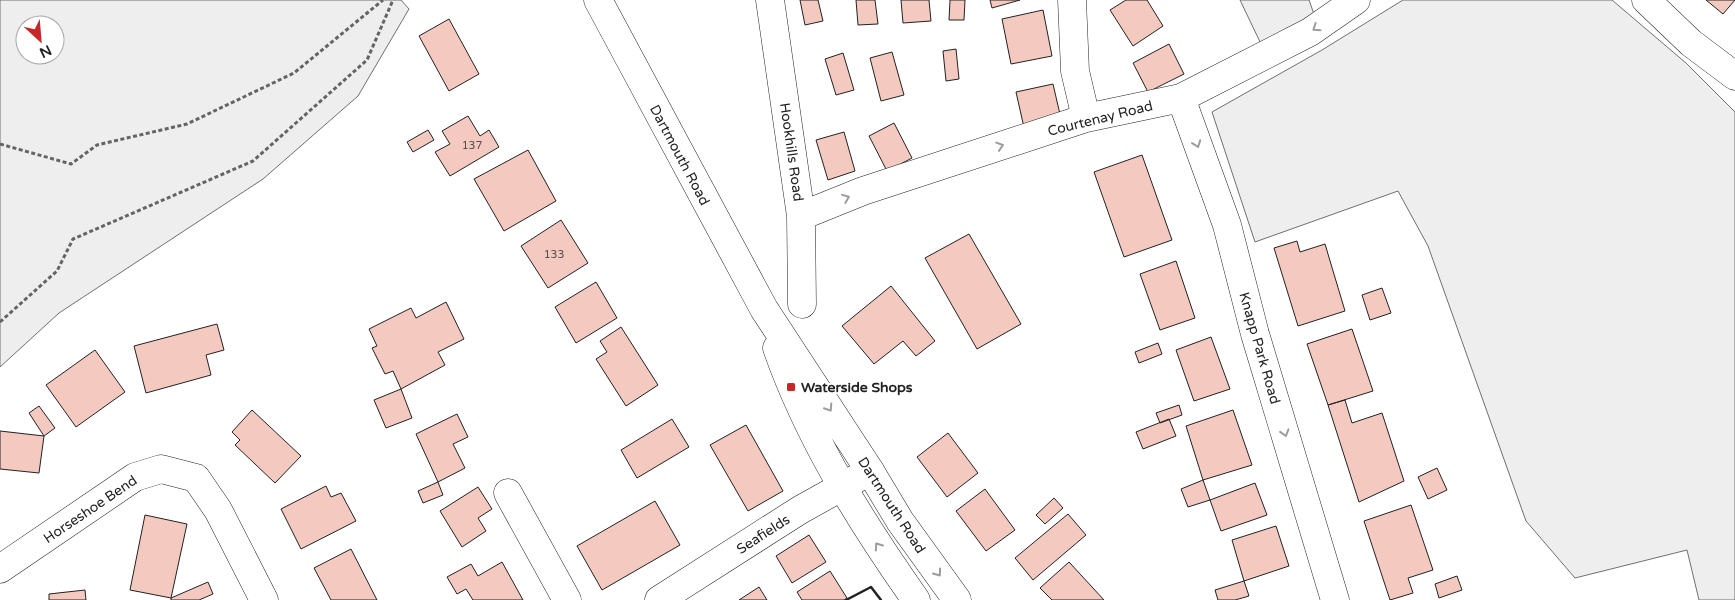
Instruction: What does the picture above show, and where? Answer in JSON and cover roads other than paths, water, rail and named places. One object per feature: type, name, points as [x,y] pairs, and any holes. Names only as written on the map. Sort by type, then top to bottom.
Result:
[{"type":"street","name":"Dartmouth Road","points":[[598,0],[764,309],[870,471],[900,521],[957,600]]},
{"type":"street","name":"Hookhills Road","points":[[770,0],[801,216],[802,304]]},
{"type":"street","points":[[1073,0],[1075,71],[1086,118]]},
{"type":"street","name":"Courtenay Road","points":[[801,216],[863,191],[1086,118],[1181,98],[1310,32],[1356,0]]},
{"type":"street","points":[[1646,0],[1691,43],[1735,76]]},
{"type":"street","name":"Knapp Park Road","points":[[1181,98],[1227,225],[1255,334],[1335,600]]},
{"type":"street","name":"Dartmouth Road","points":[[764,309],[791,387],[842,485],[872,537],[916,600]]},
{"type":"street","name":"Horseshoe Bend","points":[[0,569],[136,476],[161,469],[196,478],[218,510],[264,600]]},
{"type":"street","name":"Seafields","points":[[659,600],[842,485],[870,471]]},
{"type":"street","points":[[508,493],[567,600]]},
{"type":"place","name":"Waterside Shops","points":[[791,387]]}]
